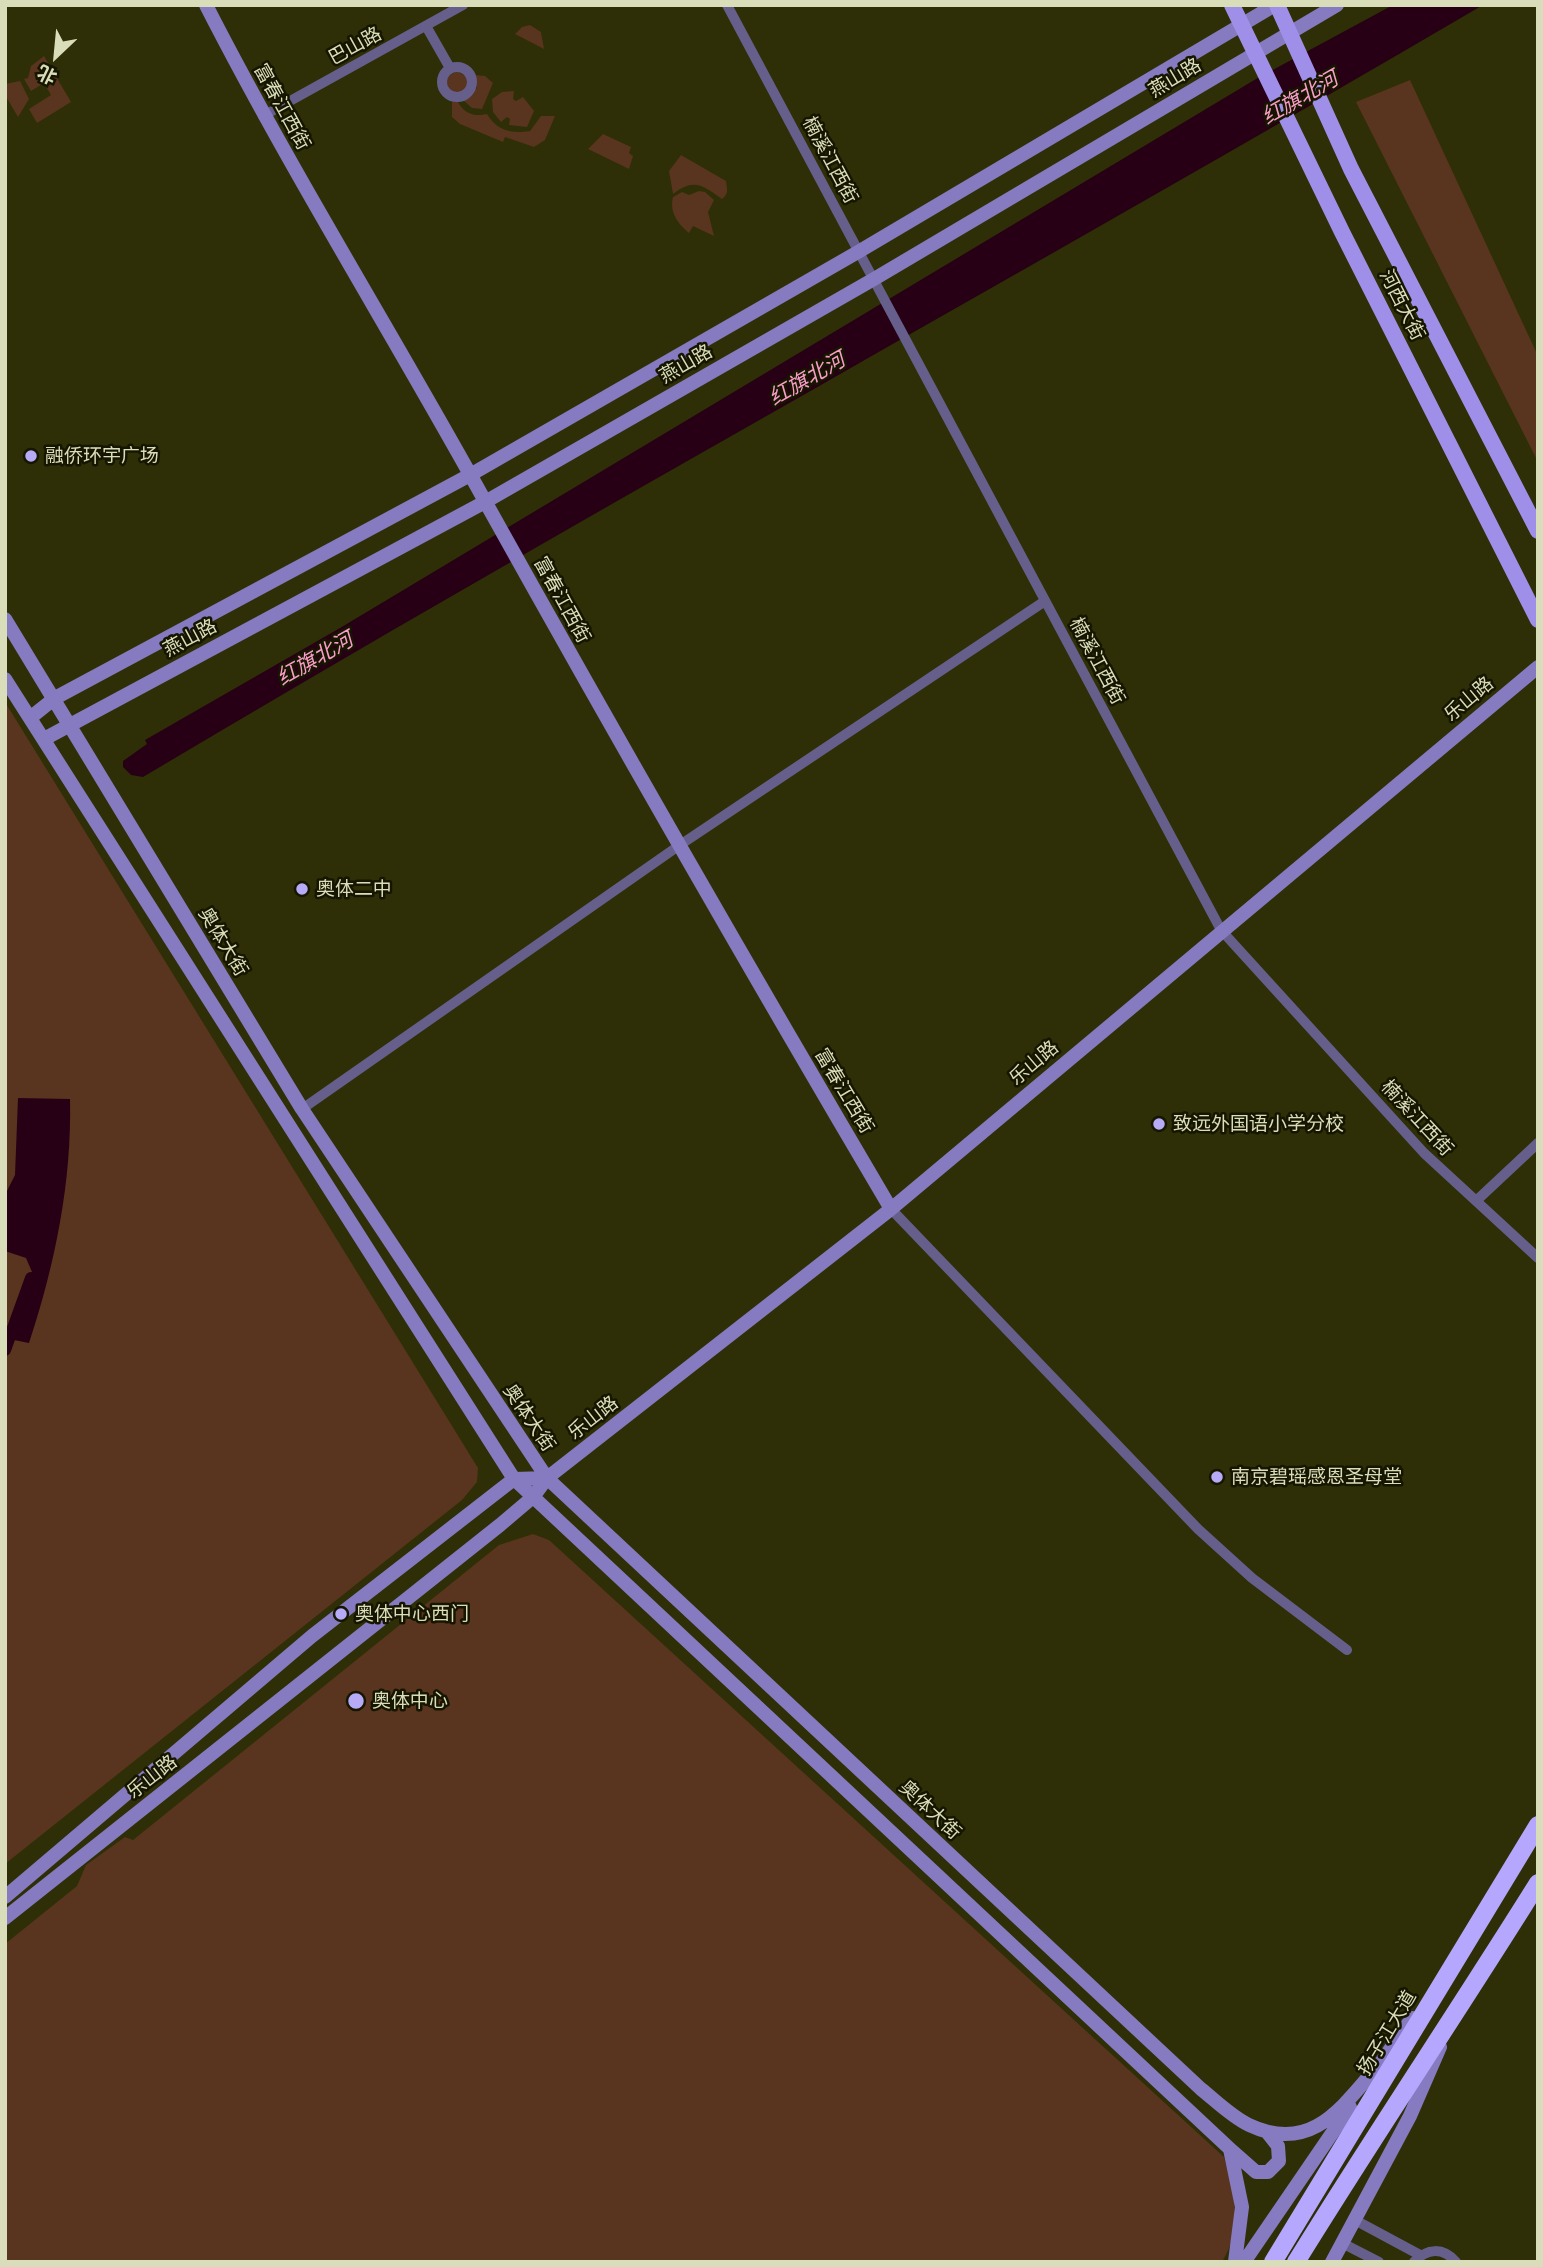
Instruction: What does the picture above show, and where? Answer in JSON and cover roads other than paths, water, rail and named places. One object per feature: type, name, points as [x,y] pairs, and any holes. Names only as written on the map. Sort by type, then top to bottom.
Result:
[{"type":"highway","name":"扬子江大道","points":[[1273,2262],[1538,1825]]},
{"type":"highway","points":[[1296,2262],[1394,2103],[1450,2024],[1538,1883]]},
{"type":"main road","name":"富春江西街","points":[[206,5],[263,116],[470,475],[677,847],[891,1209]]},
{"type":"main road","name":"河西大街","points":[[1232,5],[1538,620]]},
{"type":"main road","name":"燕山路","points":[[30,718],[55,698],[470,475],[859,252],[1276,5]]},
{"type":"main road","name":"河西大街","points":[[1276,5],[1351,169],[1538,531]]},
{"type":"main road","name":"燕山路","points":[[44,739],[485,502],[874,279],[1337,5]]},
{"type":"main road","name":"奥体大街","points":[[5,619],[302,1109],[547,1478],[1201,2089],[1246,2124],[1267,2132]]},
{"type":"main road","name":"乐山路","points":[[5,1918],[533,1497],[547,1478],[891,1209],[1538,667]]},
{"type":"main road","points":[[5,679],[514,1479],[931,1867],[1089,2020],[1256,2172],[1268,2172],[1279,2161],[1278,2146],[1267,2132]]},
{"type":"main road","points":[[514,1479],[547,1478]]},
{"type":"main road","name":"乐山路","points":[[5,1897],[312,1636],[514,1479]]},
{"type":"main road","points":[[1244,2262],[1486,1910]]},
{"type":"main road","points":[[1332,2262],[1410,2116],[1450,2024]]},
{"type":"main road","points":[[1267,2132],[1285,2135],[1314,2130],[1335,2113],[1384,2059]]},
{"type":"main road","points":[[1230,2148],[1242,2207],[1236,2262]]},
{"type":"street","name":"巴山路","points":[[263,116],[463,5]]},
{"type":"street","name":"楠溪江西街","points":[[727,5],[1221,930],[1424,1153],[1538,1258]]},
{"type":"street","points":[[426,26],[450,68]]},
{"type":"street","points":[[302,1109],[677,847],[1045,601]]},
{"type":"street","points":[[1476,1201],[1538,1143]]},
{"type":"street","points":[[891,1209],[1198,1529],[1252,1578],[1347,1650]]},
{"type":"street","points":[[1353,2219],[1417,2259],[1427,2252],[1444,2252],[1456,2262]]},
{"type":"street","points":[[1342,2244],[1379,2262]]},
{"type":"water","name":"红旗北河","points":[[1393,5],[1483,5],[477,582],[143,777],[131,775],[123,767],[123,761],[147,744],[145,740],[340,628],[1256,79]]},
{"type":"water","points":[[18,1098],[70,1099],[68,1161],[60,1222],[47,1284],[29,1343],[14,1340],[32,1272],[26,1258],[5,1251],[5,1195],[15,1175]]},
{"type":"waterway","points":[[5,1350],[31,1278]]},
{"type":"place","name":"融侨环宇广场","points":[[31,456]]},
{"type":"place","name":"奥体二中","points":[[302,889]]},
{"type":"place","name":"致远外国语小学分校","points":[[1159,1124]]},
{"type":"place","name":"南京碧瑶感恩圣母堂","points":[[1217,1477]]},
{"type":"place","name":"奥体中心西门","points":[[341,1614]]},
{"type":"place","name":"奥体中心","points":[[356,1701]]}]
